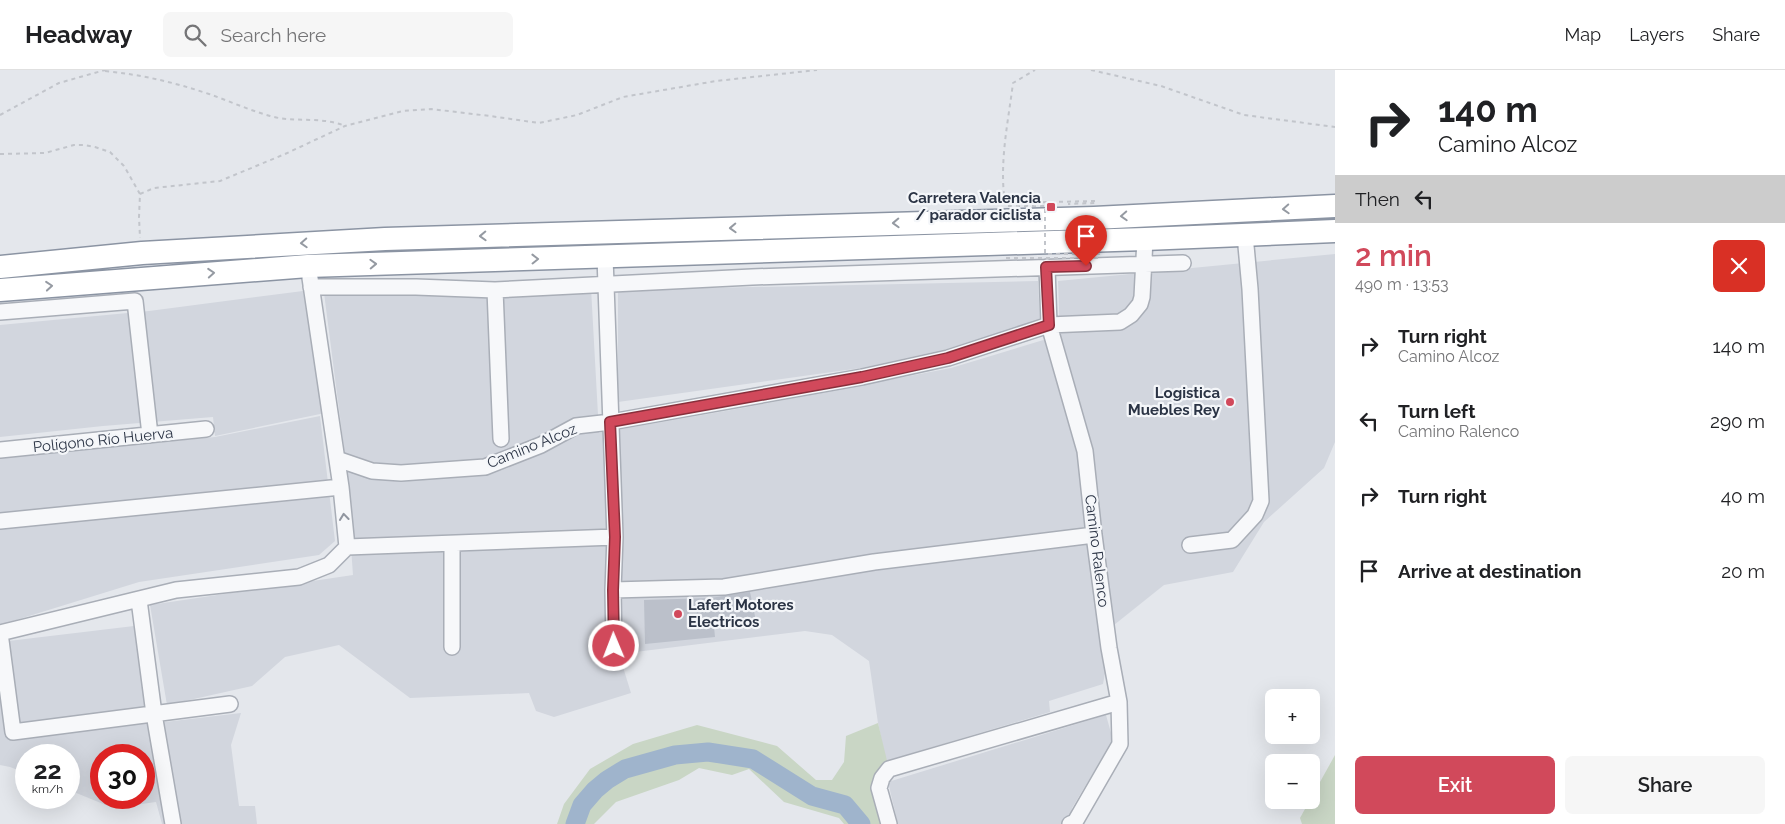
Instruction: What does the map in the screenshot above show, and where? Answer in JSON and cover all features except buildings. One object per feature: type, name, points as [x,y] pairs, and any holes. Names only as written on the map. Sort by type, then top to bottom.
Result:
[{"type":"highway","points":[[0,266],[142,253],[385,239],[1094,218],[1335,206]]},
{"type":"highway","points":[[0,290],[310,276],[490,260],[1335,231]]},
{"type":"street","points":[[1190,545],[1232,540],[1255,515],[1261,501],[1246,235]]},
{"type":"street","name":"Camino Alcoz","points":[[337,459],[372,471],[402,473],[484,466],[541,445],[576,426],[610,422],[862,377],[948,358],[1049,325],[1120,322],[1126,319],[1136,308],[1142,297],[1144,239]]},
{"type":"street","points":[[604,257],[615,537],[613,590],[614,646]]},
{"type":"street","points":[[347,547],[341,487],[310,276],[416,287],[495,290],[606,284],[1183,263]]},
{"type":"street","name":"Camino Ralenco","points":[[1046,267],[1049,325],[1085,451],[1109,648],[1119,702],[1120,744],[1075,822],[1070,824]]},
{"type":"street","points":[[495,290],[501,439]]},
{"type":"street","points":[[0,312],[135,301],[150,435]]},
{"type":"street","name":"Polígono Río Huerva","points":[[0,450],[206,429]]},
{"type":"street","points":[[0,521],[341,487]]},
{"type":"street","points":[[613,590],[724,588],[874,562],[1094,535]]},
{"type":"street","points":[[230,704],[13,732],[0,633],[176,590],[299,577],[329,565],[347,547],[615,537]]},
{"type":"street","points":[[452,544],[452,648]]},
{"type":"street","points":[[139,600],[154,714],[173,824]]},
{"type":"street","points":[[890,824],[879,788],[882,778],[889,769],[1119,702]]},
{"type":"path","points":[[0,115],[59,83],[105,70],[141,74],[175,83],[270,116],[291,120],[337,122],[345,126]]},
{"type":"path","points":[[140,194],[154,188],[220,181],[345,126],[403,111],[431,109],[539,123],[578,115],[623,97],[716,81],[817,70]]},
{"type":"path","points":[[1006,258],[1099,258],[1099,254],[1045,254],[1044,206],[1006,206],[1003,189],[1003,154],[1013,83],[1035,70]]},
{"type":"path","points":[[1091,70],[1161,86],[1244,115],[1335,127]]},
{"type":"path","points":[[0,154],[45,153],[74,145],[95,147],[110,152],[124,166],[140,194],[139,217],[142,253]]},
{"type":"path","points":[[1006,203],[1096,200],[1095,203],[1068,204]]},
{"type":"shaded area","points":[[1335,254],[1335,442],[1324,468],[1264,522],[1233,572],[1164,585],[1114,625],[1103,684],[1049,701],[1050,712],[886,761],[878,723],[869,661],[832,635],[805,631],[619,654],[631,693],[554,717],[536,711],[529,693],[410,698],[339,645],[285,657],[252,686],[167,705],[150,605],[353,575],[344,448],[323,285],[591,288],[599,433],[951,368],[1060,335],[1058,281]]},
{"type":"shaded area","points":[[1038,281],[1040,320],[947,349],[861,368],[618,402],[618,290]]},
{"type":"shaded area","points":[[303,291],[325,413],[215,436],[213,417],[0,437],[0,325],[149,311]]},
{"type":"shaded area","points":[[320,416],[335,541],[319,555],[139,582],[0,625],[0,458],[215,437]]},
{"type":"shaded area","points":[[134,626],[148,724],[241,713],[231,745],[239,806],[255,806],[257,824],[162,824],[155,802],[155,744],[90,744],[90,799],[80,794],[80,744],[15,744],[15,769],[0,765],[0,642]]},
{"type":"shaded area","points":[[1106,715],[1113,740],[1072,808],[1070,824],[898,824],[888,782]]},
{"type":"green space","points":[[878,723],[889,769],[882,778],[889,824],[844,824],[839,818],[784,802],[749,769],[732,775],[699,768],[679,780],[616,802],[594,824],[557,824],[564,804],[590,769],[633,744],[697,725],[777,746],[816,780],[832,780],[844,762],[846,736]]},
{"type":"green space","points":[[1335,755],[1335,824],[1302,824],[1300,818],[1305,809],[1320,809],[1320,782]]},
{"type":"waterway","points":[[575,824],[582,805],[595,790],[625,769],[675,755],[708,752],[753,759],[812,796],[845,805],[861,824]]},
{"type":"place","name":"Carretera Valencia / parador ciclista","points":[[1051,207]]},
{"type":"place","name":"Logistica Muebles Rey","points":[[1230,402]]},
{"type":"place","name":"Lafert Motores Electricos","points":[[678,614]]},
{"type":"route","points":[[614,646],[613,590],[615,537],[610,422],[862,377],[948,358],[1049,325],[1046,267],[1086,266]]}]
